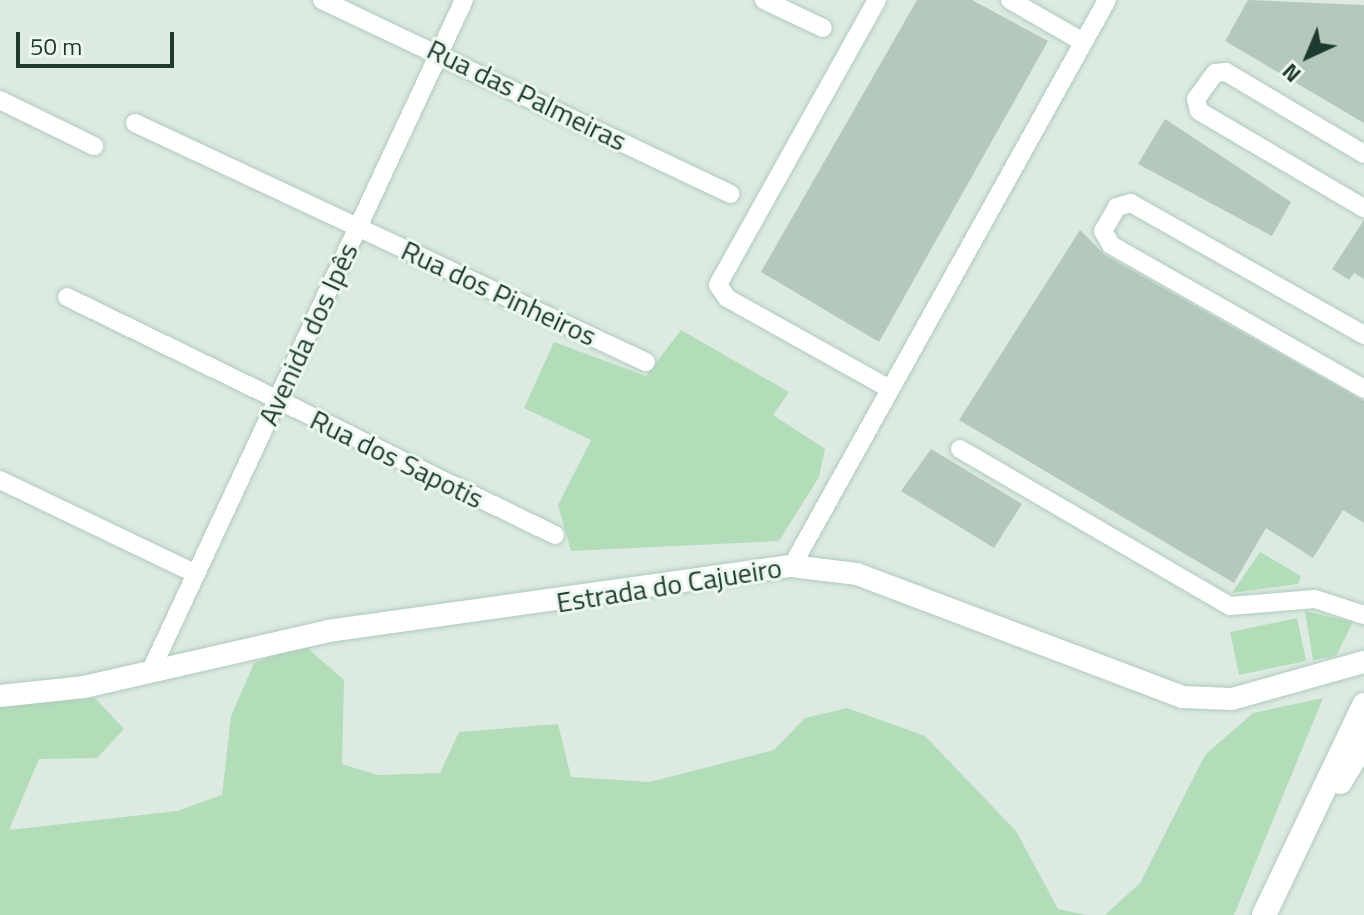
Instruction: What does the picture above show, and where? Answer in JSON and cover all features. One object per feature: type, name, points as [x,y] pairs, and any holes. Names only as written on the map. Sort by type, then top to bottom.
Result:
[{"type":"main road","points":[[1264,915],[1364,705]]},
{"type":"main road","points":[[1287,865],[1364,743]]},
{"type":"street","name":"Rua das Palmeiras","points":[[322,0],[440,51],[730,194]]},
{"type":"street","name":"Avenida dos Ipês","points":[[152,668],[464,0]]},
{"type":"street","points":[[764,0],[823,28]]},
{"type":"street","points":[[877,0],[718,285],[727,298],[888,388]]},
{"type":"street","points":[[1010,0],[1083,42]]},
{"type":"street","points":[[792,566],[888,388],[1107,0]]},
{"type":"street","points":[[1364,154],[1226,72],[1215,73],[1196,99],[1199,111],[1364,208]]},
{"type":"street","points":[[0,100],[94,146]]},
{"type":"street","name":"Rua dos Pinheiros","points":[[135,123],[646,362]]},
{"type":"street","points":[[1364,335],[1131,203],[1117,207],[1103,231],[1111,245],[1364,389]]},
{"type":"street","name":"Rua dos Sapotis","points":[[67,297],[555,535]]},
{"type":"street","points":[[960,449],[1230,606],[1315,599],[1364,615]]},
{"type":"street","points":[[0,480],[196,574]]},
{"type":"street","name":"Estrada do Cajueiro","points":[[0,696],[84,687],[152,668],[328,631],[792,566],[857,574],[1182,697],[1232,699],[1321,679],[1364,662]]},
{"type":"street","name":"Estrada do Cajueiro","points":[[1321,679],[1364,652]]},
{"type":"green space","points":[[681,330],[789,392],[773,415],[825,449],[819,477],[779,541],[571,551],[558,505],[591,440],[524,408],[554,342],[646,376]]},
{"type":"green space","points":[[1260,552],[1301,576],[1298,584],[1232,593]]},
{"type":"green space","points":[[1305,611],[1353,622],[1336,656],[1313,660]]},
{"type":"green space","points":[[1297,618],[1306,661],[1239,675],[1230,632]]},
{"type":"green space","points":[[304,645],[344,680],[342,764],[377,775],[440,773],[459,732],[558,724],[571,777],[650,782],[774,750],[805,718],[847,708],[925,736],[1016,831],[1058,909],[1086,915],[0,915],[0,705],[95,698],[124,729],[97,758],[39,759],[9,830],[177,811],[222,795],[231,716],[254,663]]},
{"type":"green space","points":[[1323,698],[1234,915],[1105,915],[1140,883],[1205,755],[1253,713]]},
{"type":"building","points":[[917,0],[972,0],[1048,41],[879,342],[761,272]]},
{"type":"building","points":[[1248,0],[1364,5],[1364,123],[1225,41]]},
{"type":"building","points":[[1165,119],[1291,202],[1272,236],[1138,164]]},
{"type":"building","points":[[1364,220],[1364,279],[1354,273],[1349,280],[1332,269]]},
{"type":"building","points":[[1080,230],[1105,255],[1364,401],[1364,523],[1343,510],[1313,558],[1266,528],[1234,583],[959,420]]},
{"type":"building","points":[[931,449],[1022,504],[994,548],[901,491]]}]
